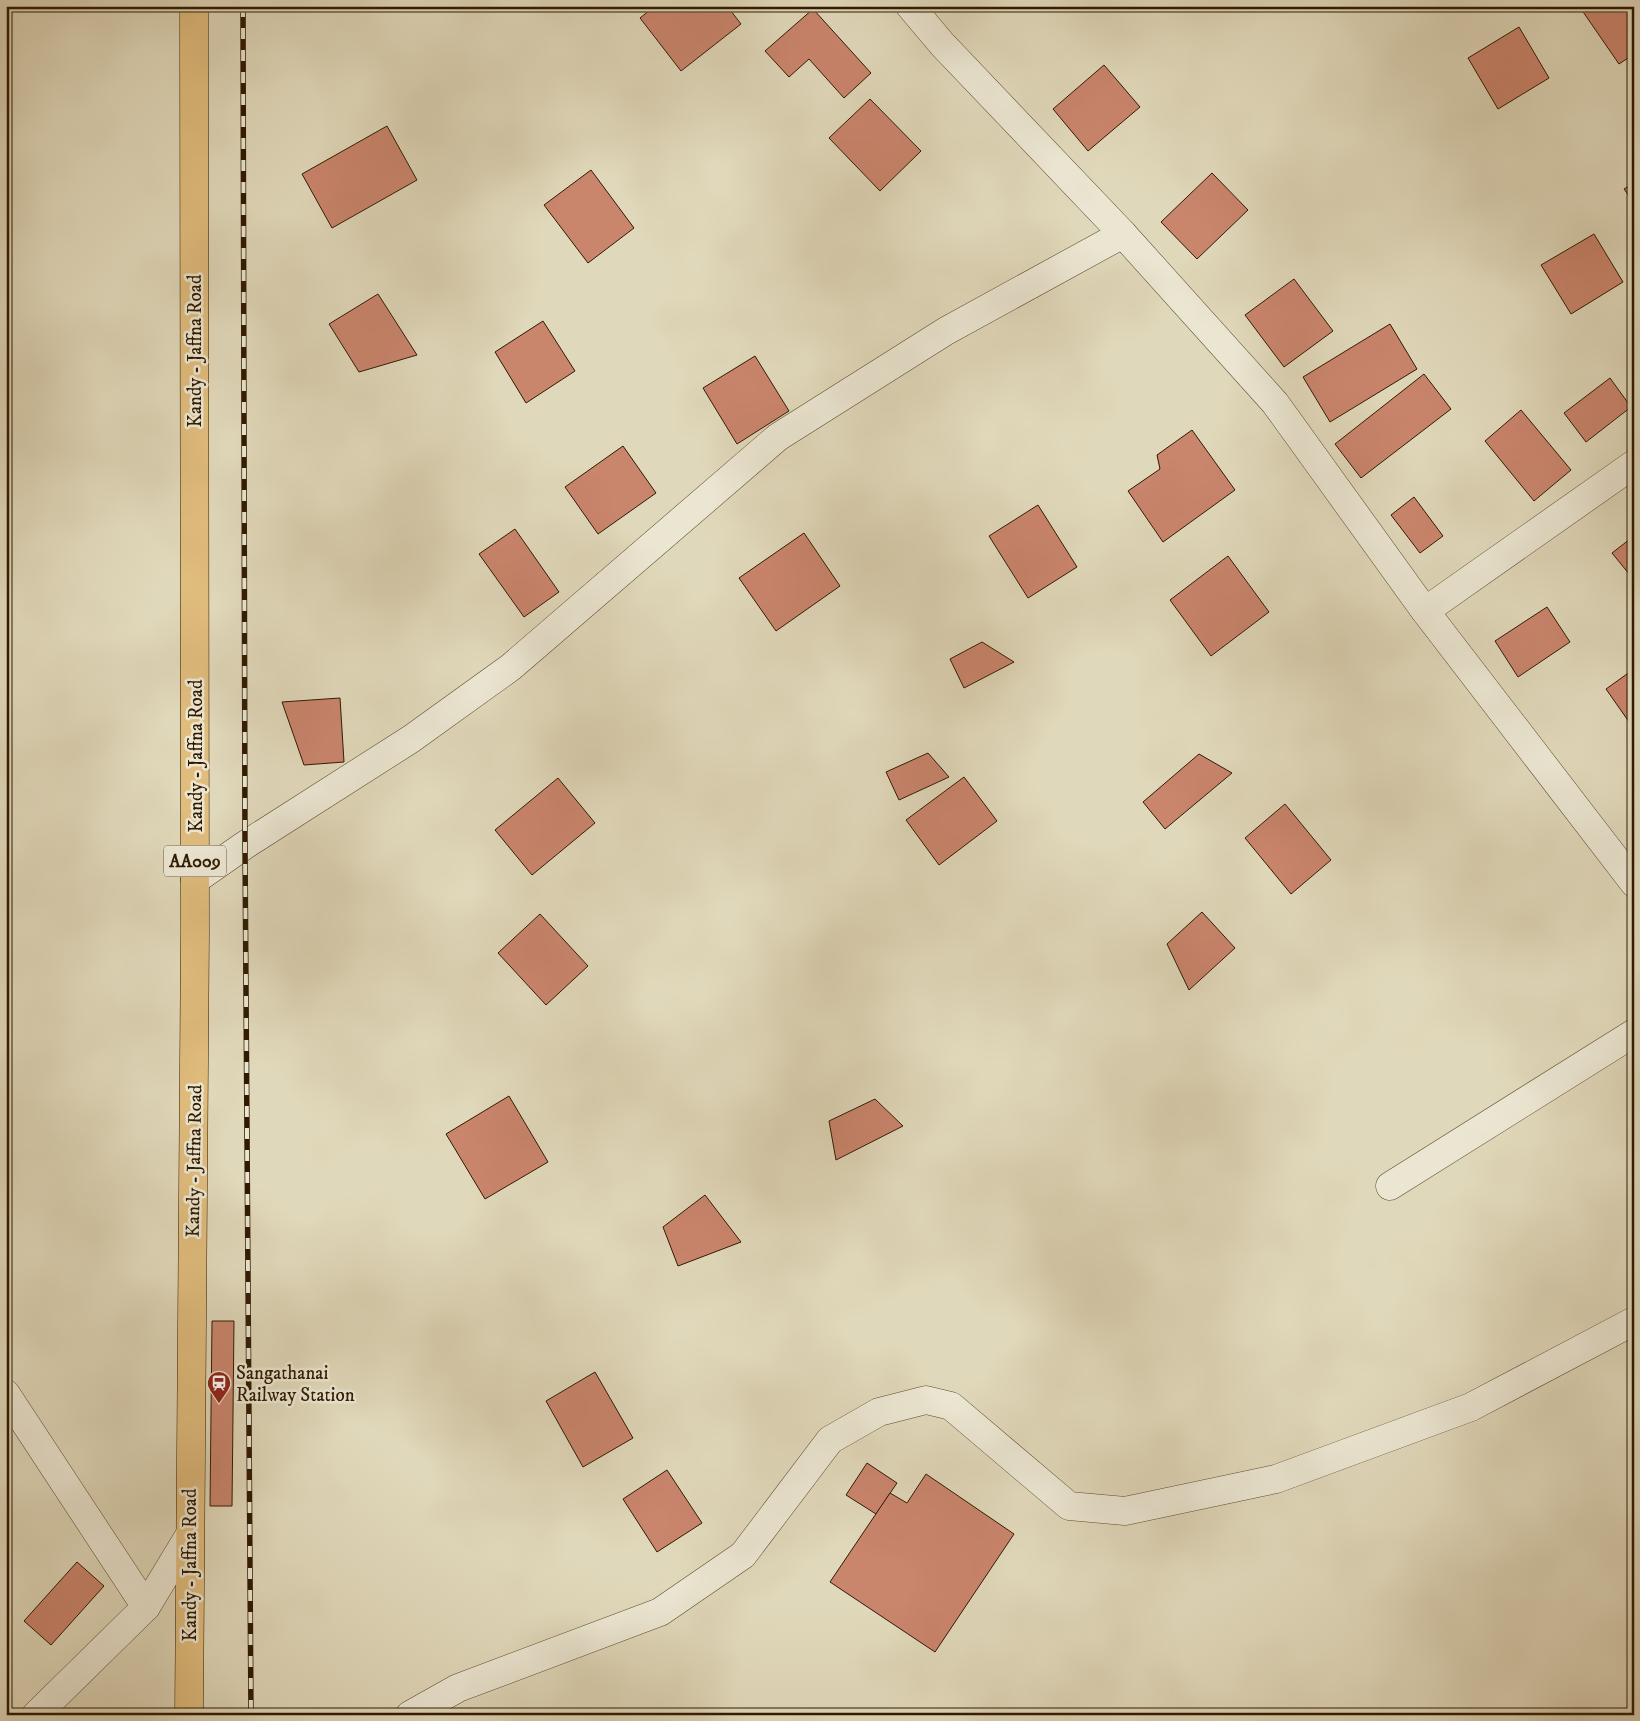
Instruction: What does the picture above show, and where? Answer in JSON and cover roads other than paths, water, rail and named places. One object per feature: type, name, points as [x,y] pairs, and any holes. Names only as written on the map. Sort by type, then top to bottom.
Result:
[{"type":"highway","name":"Kandy - Jaffna Road","points":[[189,1715],[195,880],[194,6]]},
{"type":"street","points":[[910,6],[942,44],[1123,234],[1275,403],[1425,611],[1633,879]]},
{"type":"street","points":[[195,880],[245,845],[412,739],[511,667],[778,437],[946,331],[1123,234]]},
{"type":"street","points":[[1425,611],[1634,464]]},
{"type":"street","points":[[1390,1186],[1634,1033]]},
{"type":"street","points":[[410,1715],[458,1688],[660,1612],[743,1555],[830,1440],[879,1412],[926,1400],[951,1406],[1069,1506],[1125,1511],[1276,1480],[1314,1466],[1471,1407],[1634,1322]]},
{"type":"street","points":[[6,1394],[146,1607]]},
{"type":"street","points":[[36,1715],[146,1607],[189,1536]]},
{"type":"railway","points":[[243,6],[245,845],[251,1715]]},
{"type":"place","name":"Sangathanai Railway Station","points":[[219,1404]]}]
